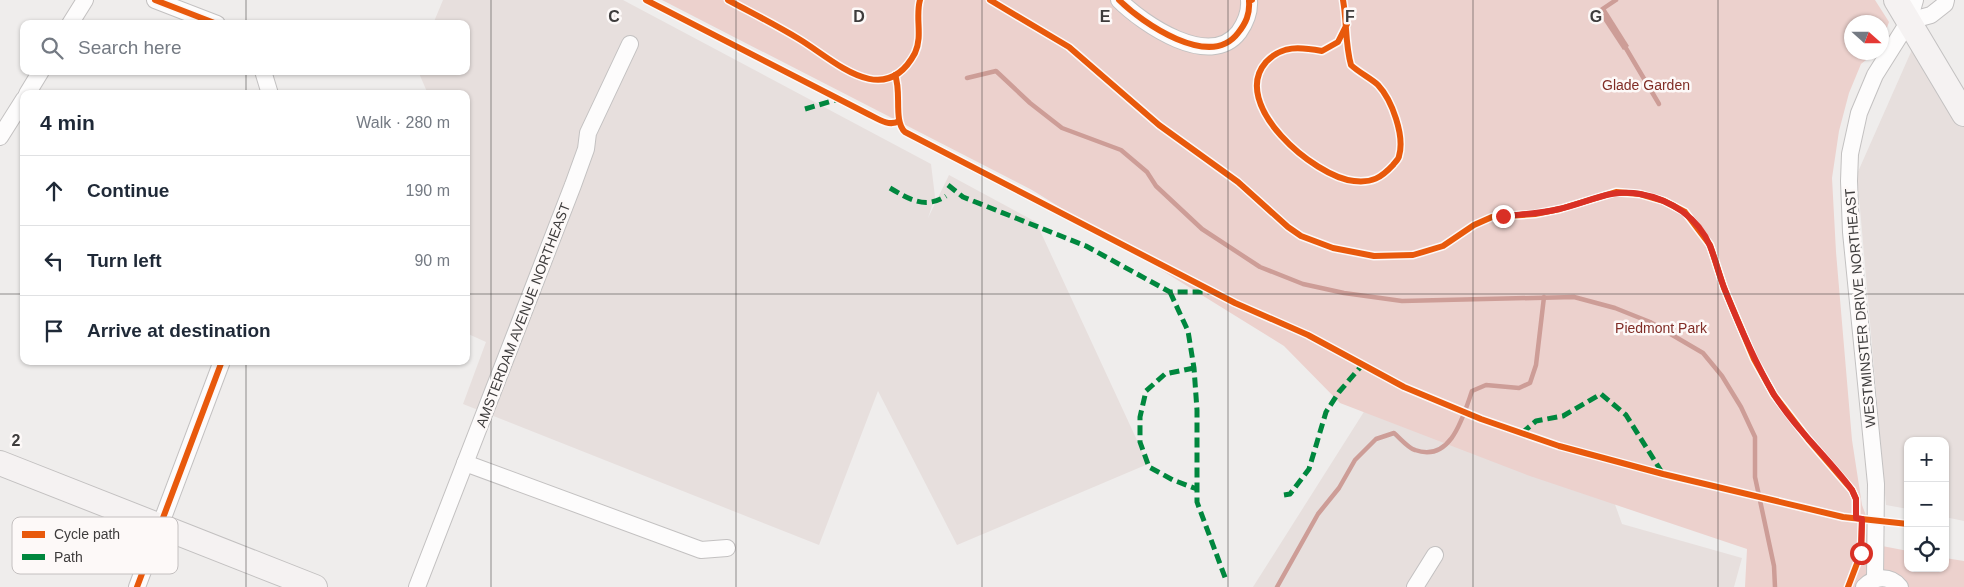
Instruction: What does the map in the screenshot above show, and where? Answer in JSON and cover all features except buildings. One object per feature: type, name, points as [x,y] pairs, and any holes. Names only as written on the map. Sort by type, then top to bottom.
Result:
[{"type":"main road","points":[[1896,0],[1912,11],[1964,114]]},
{"type":"main road","points":[[0,463],[135,517]]},
{"type":"main road","points":[[178,534],[315,587]]},
{"type":"street","points":[[72,20],[85,0]]},
{"type":"street","points":[[155,0],[207,20]]},
{"type":"street","points":[[1118,0],[1170,36],[1188,44],[1213,46],[1235,37],[1244,25],[1249,10],[1249,0]]},
{"type":"street","points":[[1912,11],[1932,15],[1946,4],[1946,0]]},
{"type":"street","name":"WESTMINSTER DRIVE NORTHEAST","points":[[1869,583],[1876,484],[1851,232],[1850,154],[1859,113],[1875,74],[1912,11]]},
{"type":"street","name":"AMSTERDAM AVENUE NORTHEAST","points":[[417,587],[578,171],[588,133],[630,44]]},
{"type":"street","points":[[29,90],[39,75]]},
{"type":"street","points":[[264,75],[269,90]]},
{"type":"street","points":[[0,137],[20,105]]},
{"type":"street","points":[[164,517],[221,365]]},
{"type":"street","points":[[465,463],[701,550],[727,548]]},
{"type":"street","points":[[1415,587],[1435,555]]},
{"type":"street","points":[[137,587],[142,574]]},
{"type":"street","points":[[1869,583],[1891,580],[1900,587]]},
{"type":"shaded area","points":[[443,0],[623,0],[931,164],[935,197],[928,218],[949,175],[1036,222],[1148,464],[957,545],[878,391],[819,545],[463,404],[486,342],[470,335],[470,90],[426,90],[420,75],[470,75],[470,20],[435,20]]},
{"type":"shaded area","points":[[1605,8],[1629,46],[1623,50],[1598,12]]},
{"type":"shaded area","points":[[1922,27],[1964,114],[1964,521],[1949,518],[1949,437],[1904,437],[1904,508],[1886,505],[1857,174]]},
{"type":"shaded area","points":[[1379,388],[1598,457],[1622,524],[1742,558],[1734,587],[1253,587]]},
{"type":"green space","name":"Piedmont Park","points":[[662,0],[1875,0],[1885,15],[1844,15],[1844,60],[1866,60],[1861,64],[1849,93],[1839,131],[1832,178],[1836,252],[1852,440],[1862,505],[1877,545],[1904,550],[1904,572],[1949,572],[1949,559],[1964,561],[1964,587],[1745,587],[1747,549],[1527,475],[1340,403],[1284,346],[1032,190]]},
{"type":"waterway","points":[[1598,12],[1616,0]]},
{"type":"waterway","points":[[1624,45],[1659,104]]},
{"type":"waterway","points":[[967,78],[996,71],[1030,103],[1062,128],[1121,150],[1147,172],[1156,186],[1202,229],[1260,267],[1303,284],[1344,293],[1402,301],[1574,297],[1615,308],[1650,322],[1703,353],[1722,376],[1741,407],[1755,437],[1755,477],[1774,566],[1775,587]]},
{"type":"waterway","points":[[1277,587],[1318,514],[1339,488],[1355,460],[1376,439],[1394,433],[1412,449],[1427,452],[1438,450],[1454,435],[1460,425],[1472,391],[1486,385],[1519,388],[1530,383],[1536,365],[1544,297]]},
{"type":"marked path","points":[[805,109],[839,99]]},
{"type":"marked path","points":[[948,185],[963,197],[1086,246],[1170,292],[1212,292]]},
{"type":"marked path","points":[[890,188],[918,201],[932,202],[946,196]]},
{"type":"marked path","points":[[1170,292],[1188,331],[1194,368],[1197,410],[1197,502],[1226,580]]},
{"type":"marked path","points":[[1284,495],[1290,494],[1309,469],[1326,412],[1339,392],[1363,364]]},
{"type":"marked path","points":[[1194,368],[1165,374],[1146,391],[1140,417],[1140,442],[1149,467],[1173,480],[1197,489]]},
{"type":"marked path","points":[[1522,433],[1536,421],[1563,416],[1601,394],[1626,415],[1663,474]]},
{"type":"cycle path","points":[[155,0],[207,20]]},
{"type":"cycle path","points":[[646,0],[880,120],[887,123],[899,121]]},
{"type":"cycle path","points":[[728,0],[799,39],[843,68],[859,76],[874,80],[889,78],[903,70],[915,53],[919,33],[918,13],[920,0]]},
{"type":"cycle path","points":[[990,0],[1069,47],[1159,125],[1238,182],[1288,227],[1301,236],[1333,248],[1374,256],[1413,255],[1443,246],[1474,225],[1492,217],[1535,214],[1560,209],[1616,192],[1640,194],[1664,201],[1685,212],[1710,245],[1724,288],[1754,359],[1774,395],[1808,439],[1852,490],[1856,499],[1856,518]]},
{"type":"cycle path","points":[[1119,0],[1143,20],[1159,30],[1194,45],[1211,47],[1226,43],[1238,33],[1247,18],[1249,1],[1252,0]]},
{"type":"cycle path","points":[[1343,0],[1346,25],[1346,33],[1351,65],[1378,85],[1388,100],[1399,129],[1399,157],[1389,170],[1376,179],[1366,181],[1354,181],[1337,176],[1318,167],[1299,153],[1281,136],[1267,117],[1259,98],[1258,79],[1266,62],[1272,56],[1285,50],[1299,48],[1322,51],[1338,42],[1347,24]]},
{"type":"cycle path","points":[[895,75],[898,90],[899,121],[905,132],[1235,303],[1308,335],[1404,387],[1481,419],[1559,446],[1663,474],[1843,517],[1904,524]]},
{"type":"cycle path","points":[[163,517],[220,365]]},
{"type":"cycle path","points":[[1848,587],[1861,553],[1862,519]]},
{"type":"cycle path","points":[[137,587],[142,574]]},
{"type":"route","points":[[1503,216],[1535,214],[1560,209],[1616,192],[1640,194],[1664,201],[1685,212],[1710,245],[1724,288],[1754,359],[1774,395],[1808,439],[1852,490],[1856,499],[1856,518],[1862,519],[1861,553]]},
{"type":"park label","name":"Glade Garden","points":[[1646,85]]}]
